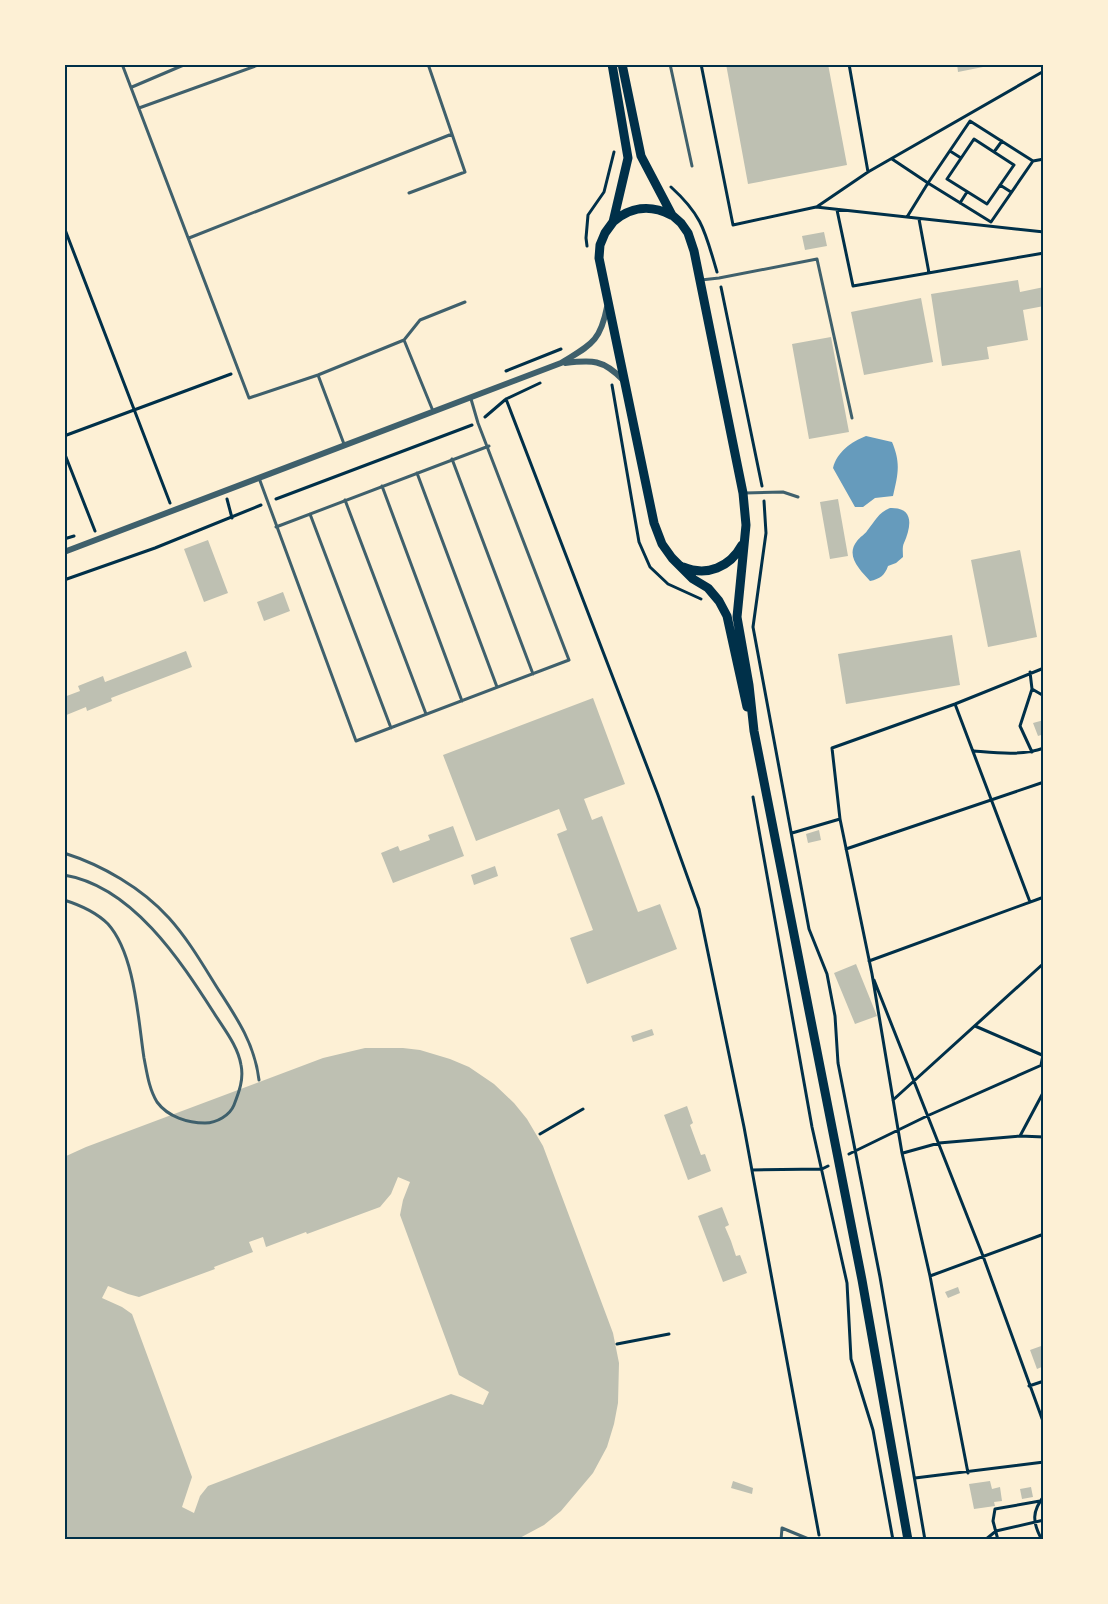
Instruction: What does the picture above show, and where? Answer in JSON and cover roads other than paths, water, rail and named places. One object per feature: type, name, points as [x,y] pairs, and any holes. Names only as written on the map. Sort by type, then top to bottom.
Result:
[{"type":"main road","points":[[612,64],[628,158],[613,222]]},
{"type":"main road","points":[[622,64],[641,156],[672,215]]},
{"type":"main road","points":[[754,731],[741,688],[727,616],[720,601],[708,588],[693,579],[680,566],[662,544],[654,523],[599,258],[600,245],[613,222],[628,212],[646,207],[672,215],[688,233],[743,493],[746,525],[737,617],[749,685],[754,731],[838,1160],[908,1539]]},
{"type":"main road","points":[[680,566],[701,572],[711,570],[731,561],[743,543]]},
{"type":"street","points":[[64,552],[561,363],[590,345],[599,335],[608,299]]},
{"type":"street","points":[[561,363],[590,360],[615,372],[625,383]]},
{"type":"lane","points":[[122,64],[249,398],[318,375],[404,340],[420,320],[465,302]]},
{"type":"lane","points":[[131,87],[186,64]]},
{"type":"lane","points":[[139,108],[261,64]]},
{"type":"lane","points":[[409,193],[465,172],[428,64]]},
{"type":"lane","points":[[670,64],[692,166]]},
{"type":"lane","points":[[188,239],[452,134]]},
{"type":"lane","points":[[699,280],[817,259],[852,418]]},
{"type":"lane","points":[[404,340],[434,412]]},
{"type":"lane","points":[[318,375],[344,446]]},
{"type":"lane","points":[[259,478],[356,741],[391,728],[569,660],[470,398]]},
{"type":"lane","points":[[276,527],[489,446]]},
{"type":"lane","points":[[453,459],[533,674]]},
{"type":"lane","points":[[417,473],[498,687]]},
{"type":"lane","points":[[382,486],[462,700]]},
{"type":"lane","points":[[743,493],[783,492],[798,497]]},
{"type":"lane","points":[[345,500],[426,714]]},
{"type":"lane","points":[[310,514],[391,728]]},
{"type":"lane","points":[[64,853],[79,857],[116,875],[168,917],[193,949],[246,1033],[257,1062],[259,1080]]},
{"type":"lane","points":[[64,875],[93,884],[120,901],[147,923],[174,956],[224,1029],[236,1050],[241,1065],[240,1089],[232,1110],[226,1116],[210,1123],[188,1121],[165,1110],[157,1102],[147,1075],[130,973],[119,941],[108,925],[96,914],[64,900]]},
{"type":"lane","points":[[781,1539],[782,1528],[811,1539]]},
{"type":"water","points":[[866,436],[892,442],[897,456],[897,475],[893,496],[875,498],[863,507],[855,507],[833,468],[845,448]]},
{"type":"water","points":[[890,508],[904,511],[909,519],[903,557],[888,566],[882,576],[870,581],[855,562],[854,547],[880,515]]}]
